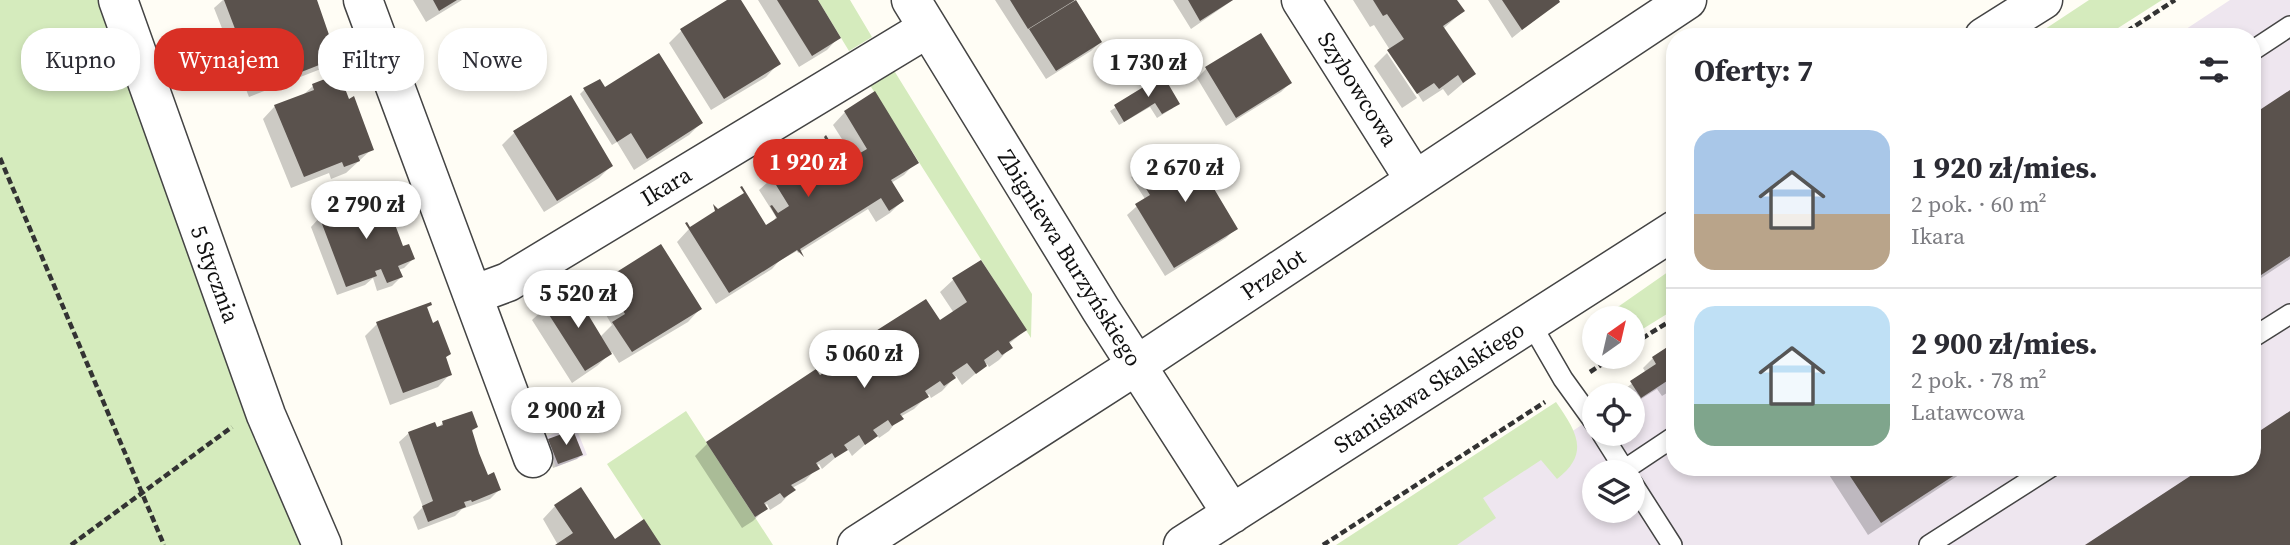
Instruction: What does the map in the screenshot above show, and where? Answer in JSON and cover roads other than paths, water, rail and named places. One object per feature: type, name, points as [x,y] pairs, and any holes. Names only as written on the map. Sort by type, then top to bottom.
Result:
[{"type":"street","name":"5 Stycznia","points":[[118,0],[264,411],[322,545]]},
{"type":"street","points":[[363,0],[533,458]]},
{"type":"street","name":"Szybowcowa","points":[[1301,0],[1414,179]]},
{"type":"street","name":"Przelot","points":[[858,545],[1137,365],[1687,0]]},
{"type":"street","points":[[1998,28],[2043,0]]},
{"type":"street","name":"Ikara","points":[[473,295],[508,282],[920,14]]},
{"type":"street","name":"Zbigniewa Burzyńskiego","points":[[920,14],[1232,514]]},
{"type":"street","name":"Stanisława Skalskiego","points":[[1183,545],[1666,236]]},
{"type":"lane","points":[[2261,45],[2290,26]]},
{"type":"lane","points":[[2261,332],[2290,314]]},
{"type":"lane","points":[[1530,322],[1582,405]]},
{"type":"lane","points":[[1645,460],[1666,443]]},
{"type":"lane","points":[[1929,545],[2037,476]]},
{"type":"lane","points":[[1645,503],[1672,545]]}]
